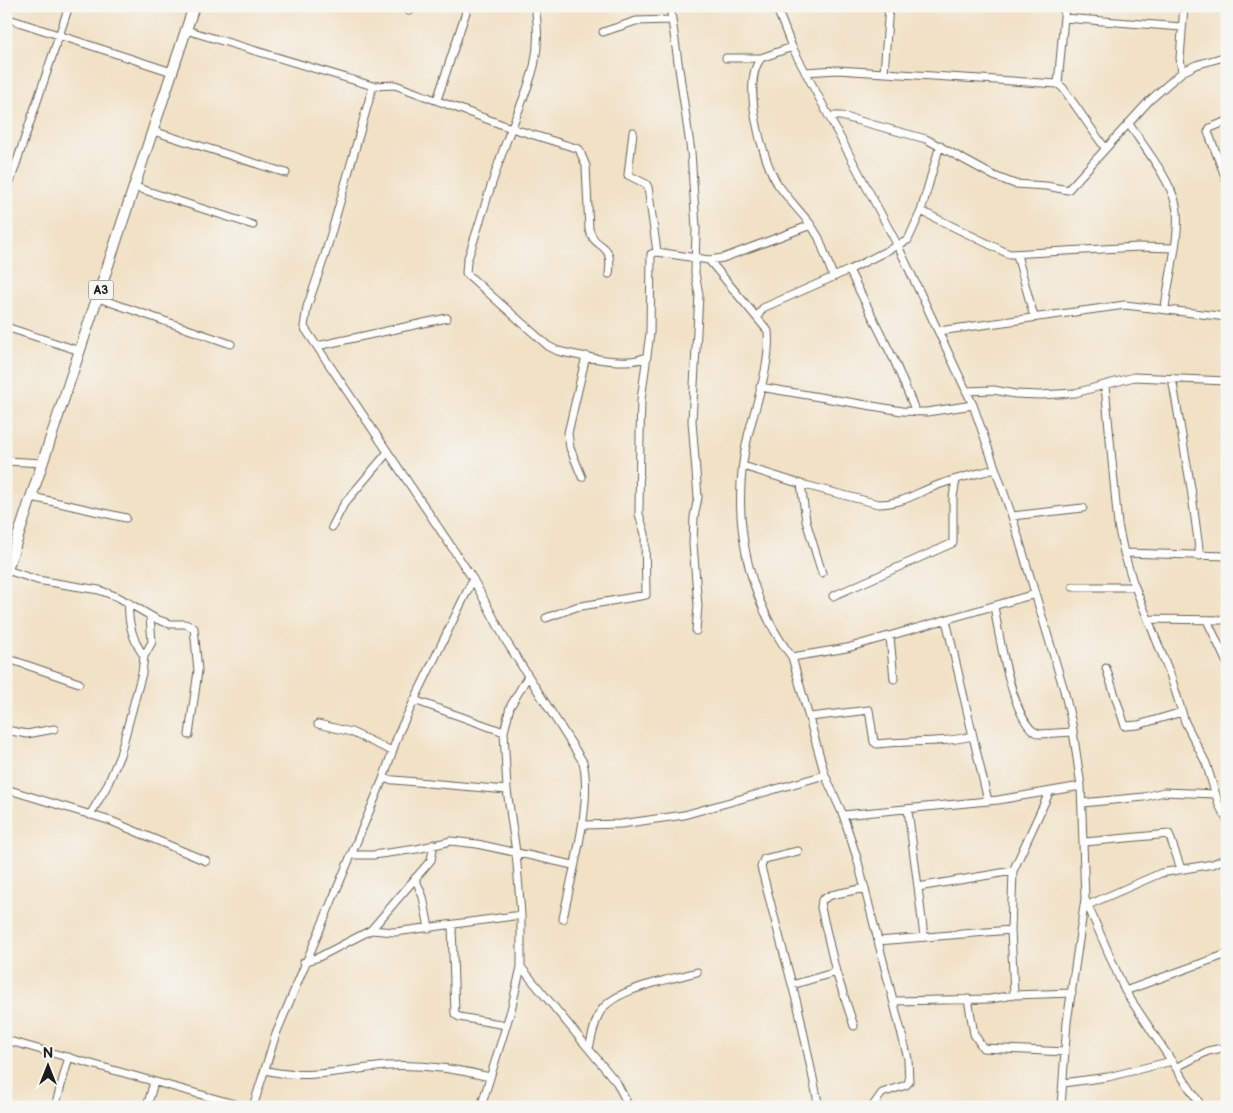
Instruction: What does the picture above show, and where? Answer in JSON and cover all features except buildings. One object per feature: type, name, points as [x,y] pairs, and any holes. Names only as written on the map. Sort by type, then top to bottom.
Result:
[{"type":"highway","name":"A3","points":[[7,571],[194,6]]},
{"type":"street","points":[[6,194],[70,6]]},
{"type":"street","points":[[437,100],[468,6]]},
{"type":"street","points":[[535,6],[539,32],[536,60],[530,82],[511,128],[467,261],[466,273],[548,346],[558,351],[625,361],[638,361],[646,357]]},
{"type":"street","points":[[670,6],[691,152],[699,303],[692,421],[698,497],[694,517],[693,544],[698,606],[696,631]]},
{"type":"street","points":[[776,6],[792,47],[898,246],[973,405],[1012,516],[1059,673],[1073,732],[1081,786],[1085,842],[1086,902],[1072,994],[1061,1107]]},
{"type":"street","points":[[884,73],[889,6]]},
{"type":"street","points":[[1058,84],[1065,6]]},
{"type":"street","points":[[1182,72],[1180,58],[1184,6]]},
{"type":"street","points":[[6,18],[172,72]]},
{"type":"street","points":[[1064,18],[1182,27]]},
{"type":"street","points":[[603,32],[636,21],[671,20]]},
{"type":"street","points":[[186,30],[373,86],[395,84],[511,128],[579,149],[586,166],[589,229],[593,238],[609,252],[611,260],[609,274]]},
{"type":"street","points":[[726,58],[761,58],[792,47]]},
{"type":"street","points":[[829,116],[841,116],[863,121],[940,145],[994,176],[1015,184],[1046,186],[1065,190],[1071,189],[1076,184],[1105,148],[1149,101],[1182,72],[1218,57],[1227,56]]},
{"type":"street","points":[[761,58],[754,72],[753,95],[769,168],[778,184],[819,238],[833,276]]},
{"type":"street","points":[[805,72],[837,70],[1058,84],[1063,88],[1105,148]]},
{"type":"street","points":[[373,86],[305,318],[304,327],[473,579],[528,676],[583,762],[586,772],[582,825],[563,919]]},
{"type":"street","points":[[1227,121],[1210,128],[1208,135],[1227,181]]},
{"type":"street","points":[[1129,124],[1173,196],[1178,224],[1165,308]]},
{"type":"street","points":[[153,131],[286,173]]},
{"type":"street","points":[[633,132],[628,175],[646,184],[648,187],[656,252]]},
{"type":"street","points":[[758,316],[763,308],[849,270],[908,240],[921,211],[940,145]]},
{"type":"street","points":[[135,188],[253,225]]},
{"type":"street","points":[[921,211],[1006,254],[1017,255],[1139,247],[1174,248]]},
{"type":"street","points":[[546,618],[576,607],[646,595],[645,534],[639,514],[641,400],[650,333],[650,255],[656,252],[696,259],[723,258],[811,225]]},
{"type":"street","points":[[1017,255],[1034,317]]},
{"type":"street","points":[[709,260],[730,287],[758,316],[768,331],[769,341],[743,466],[742,522],[746,559],[753,584],[770,621],[792,657],[825,775],[843,815],[865,888],[908,1059],[909,1082],[906,1085],[882,1093],[872,1107]]},
{"type":"street","points":[[849,270],[894,360],[916,412]]},
{"type":"street","points":[[98,298],[231,344]]},
{"type":"street","points":[[748,304],[763,308]]},
{"type":"street","points":[[939,331],[1126,305],[1227,316]]},
{"type":"street","points":[[317,346],[447,318]]},
{"type":"street","points":[[6,327],[80,351]]},
{"type":"street","points":[[582,477],[570,448],[568,433],[586,356]]},
{"type":"street","points":[[966,391],[994,390],[1015,394],[1040,395],[1075,393],[1134,378],[1227,381]]},
{"type":"street","points":[[1172,378],[1192,488],[1200,556]]},
{"type":"street","points":[[1105,386],[1118,525],[1124,553],[1182,712],[1206,764],[1227,820]]},
{"type":"street","points":[[760,387],[887,409],[916,412],[973,405]]},
{"type":"street","points":[[332,527],[344,504],[388,452]]},
{"type":"street","points":[[6,461],[43,463]]},
{"type":"street","points":[[743,466],[801,484],[878,504],[906,500],[935,486],[995,469]]},
{"type":"street","points":[[833,596],[953,543],[953,497],[956,480]]},
{"type":"street","points":[[801,484],[806,521],[822,573]]},
{"type":"street","points":[[32,497],[126,518]]},
{"type":"street","points":[[1012,516],[1082,508]]},
{"type":"street","points":[[1124,553],[1227,556]]},
{"type":"street","points":[[7,571],[37,580],[99,590],[129,603],[150,617],[170,624],[192,626],[196,633],[198,671],[189,735]]},
{"type":"street","points":[[253,1107],[276,1034],[304,962],[383,780],[392,752],[414,700],[473,579]]},
{"type":"street","points":[[1073,587],[1135,587]]},
{"type":"street","points":[[792,657],[847,648],[890,637],[1035,594]]},
{"type":"street","points":[[129,603],[130,628],[138,649],[144,656]]},
{"type":"street","points":[[994,606],[1005,662],[1014,694],[1028,727],[1035,734],[1073,732]]},
{"type":"street","points":[[90,815],[107,786],[120,755],[144,668],[144,656],[152,642],[150,617]]},
{"type":"street","points":[[1148,619],[1212,622],[1227,620]]},
{"type":"street","points":[[946,620],[988,801]]},
{"type":"street","points":[[1212,622],[1227,663]]},
{"type":"street","points":[[890,637],[894,679]]},
{"type":"street","points":[[6,658],[79,683]]},
{"type":"street","points":[[1106,668],[1125,726],[1138,725],[1182,712]]},
{"type":"street","points":[[481,1107],[506,1025],[520,968],[521,916],[516,852],[507,790],[504,732],[510,706],[528,676]]},
{"type":"street","points":[[414,700],[504,732]]},
{"type":"street","points":[[810,717],[869,710],[874,742],[877,744],[951,741],[972,736]]},
{"type":"street","points":[[318,724],[351,732],[392,752]]},
{"type":"street","points":[[6,730],[27,734],[54,729]]},
{"type":"street","points":[[582,825],[621,824],[684,815],[825,775]]},
{"type":"street","points":[[383,780],[507,790]]},
{"type":"street","points":[[843,815],[988,801],[1049,793],[1081,786]]},
{"type":"street","points":[[6,789],[143,833],[206,860]]},
{"type":"street","points":[[1082,803],[1144,797],[1164,792],[1216,794]]},
{"type":"street","points":[[1014,995],[1011,930],[1013,871],[1049,793]]},
{"type":"street","points":[[908,810],[924,938]]},
{"type":"street","points":[[1085,842],[1168,834],[1181,868]]},
{"type":"street","points":[[351,855],[382,854],[451,841],[516,852],[573,866]]},
{"type":"street","points":[[304,962],[319,957],[371,930],[431,860],[434,844]]},
{"type":"street","points":[[798,851],[764,859],[761,862],[801,1020],[818,1107]]},
{"type":"street","points":[[1086,902],[1142,880],[1181,868],[1213,864],[1227,858]]},
{"type":"street","points":[[918,887],[1013,871]]},
{"type":"street","points":[[415,878],[423,897],[429,928]]},
{"type":"street","points":[[854,1026],[836,972],[821,908],[822,900],[831,895],[865,888]]},
{"type":"street","points":[[1086,902],[1125,991],[1202,1107]]},
{"type":"street","points":[[371,930],[395,932],[521,916]]},
{"type":"street","points":[[452,925],[455,1014],[464,1018],[506,1025]]},
{"type":"street","points":[[878,941],[1011,930]]},
{"type":"street","points":[[1125,991],[1227,954]]},
{"type":"street","points":[[520,968],[617,1083],[629,1107]]},
{"type":"street","points":[[589,1048],[599,1014],[608,1002],[624,993],[697,972]]},
{"type":"street","points":[[792,985],[836,972]]},
{"type":"street","points":[[894,1001],[1072,994]]},
{"type":"street","points":[[968,999],[974,1034],[983,1048],[1065,1052]]},
{"type":"street","points":[[6,1040],[246,1107]]},
{"type":"street","points":[[1063,1083],[1108,1077],[1175,1064],[1227,1047]]},
{"type":"street","points":[[55,1107],[69,1057]]},
{"type":"street","points":[[265,1070],[282,1074],[303,1075],[399,1066],[464,1071],[490,1077]]},
{"type":"street","points":[[147,1107],[154,1082]]}]
